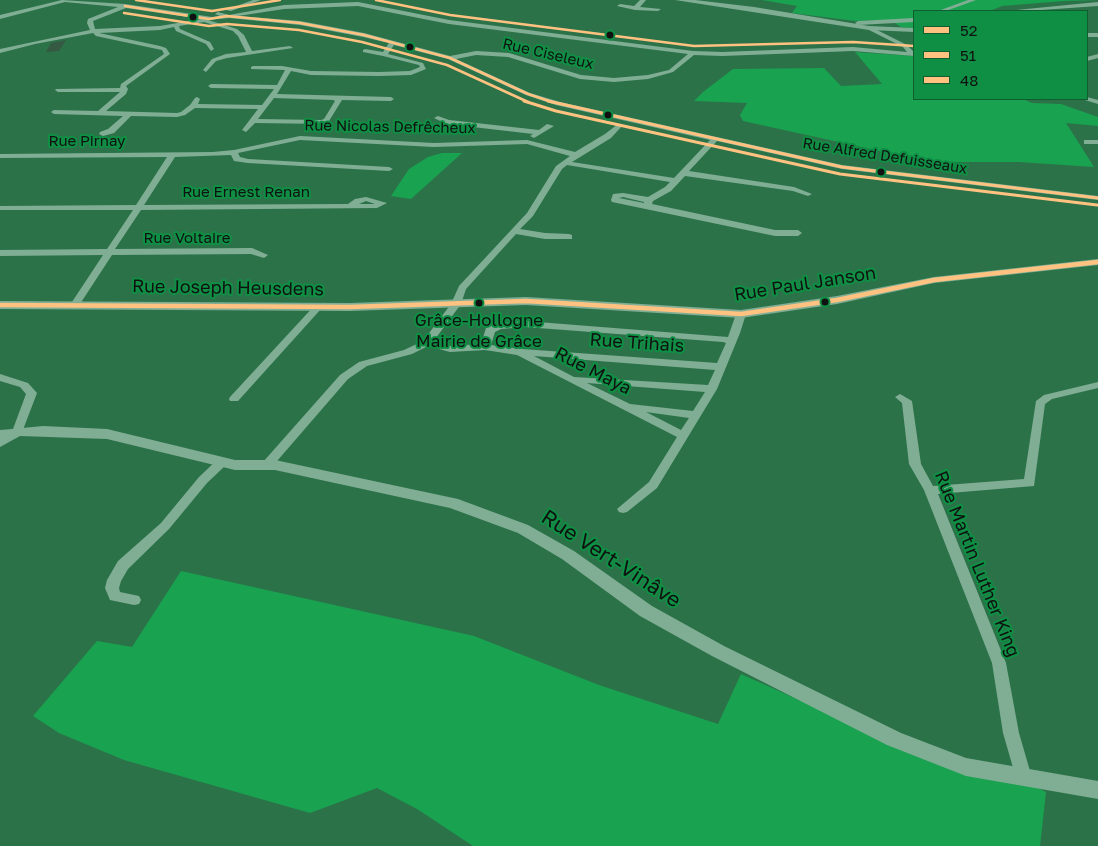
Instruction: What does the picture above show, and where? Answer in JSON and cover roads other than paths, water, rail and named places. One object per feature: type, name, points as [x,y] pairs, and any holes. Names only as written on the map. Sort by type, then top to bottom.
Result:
[{"type":"street","points":[[0,17],[68,0],[125,6],[207,19],[236,30],[241,35],[249,52]]},
{"type":"street","points":[[100,113],[124,92],[124,85],[167,54],[164,49],[98,35],[94,31],[90,20],[125,6],[132,0]]},
{"type":"street","points":[[207,19],[258,0]]},
{"type":"street","points":[[635,8],[643,0]]},
{"type":"street","points":[[678,0],[874,26],[913,20]]},
{"type":"street","points":[[945,10],[973,0]]},
{"type":"street","points":[[0,51],[35,42],[94,31],[176,26],[207,19],[284,7],[358,4],[449,22],[693,53],[722,54],[853,49],[913,54]]},
{"type":"street","points":[[1022,10],[1098,4]]},
{"type":"street","points":[[620,6],[658,9]]},
{"type":"street","points":[[218,14],[227,16]]},
{"type":"street","name":"Rue Alfred Defuisseaux","points":[[227,16],[300,22],[392,43],[450,58],[528,94],[558,104],[851,168],[1098,198]]},
{"type":"street","points":[[840,23],[858,23],[892,29],[913,30]]},
{"type":"street","points":[[176,26],[178,30],[208,43],[211,49]]},
{"type":"street","points":[[874,26],[905,46],[913,54]]},
{"type":"street","points":[[385,54],[392,43]]},
{"type":"street","points":[[206,70],[217,59],[249,52],[290,48]]},
{"type":"street","points":[[258,61],[251,71],[282,68],[288,71],[311,73],[411,74],[424,68],[421,64],[385,54],[365,51]]},
{"type":"street","name":"Rue Ciseleux","points":[[450,58],[476,53],[509,55],[580,78],[614,80],[648,77],[671,71],[693,53]]},
{"type":"street","points":[[246,130],[288,71]]},
{"type":"street","points":[[210,85],[277,87]]},
{"type":"street","points":[[58,90],[109,91],[125,89]]},
{"type":"street","points":[[271,96],[391,99]]},
{"type":"street","points":[[254,121],[322,122],[327,120],[339,100],[335,98]]},
{"type":"street","points":[[54,112],[177,115],[182,114],[195,103],[264,106]]},
{"type":"street","points":[[103,134],[111,131],[129,114]]},
{"type":"street","points":[[438,118],[447,122],[539,132]]},
{"type":"street","points":[[528,142],[539,132],[550,126]]},
{"type":"street","points":[[268,465],[344,377],[363,364],[408,352],[427,343],[456,304],[462,288],[530,214],[559,168],[576,155],[608,136],[618,126]]},
{"type":"street","name":"Rue Nicolas Defrêcheux","points":[[173,154],[234,152],[300,138],[426,145],[528,142],[576,155]]},
{"type":"street","points":[[715,139],[677,181],[648,203],[775,233],[798,234]]},
{"type":"street","points":[[1086,142],[1098,142]]},
{"type":"street","points":[[234,152],[237,159],[248,161],[389,169]]},
{"type":"street","points":[[75,305],[173,154]]},
{"type":"street","name":"Rue Pirnay","points":[[0,156],[173,154]]},
{"type":"street","points":[[566,163],[677,181]]},
{"type":"street","points":[[683,173],[794,189],[808,194]]},
{"type":"street","name":"Rue Ernest Renan","points":[[0,208],[351,205]]},
{"type":"street","points":[[514,231],[545,236],[569,237]]},
{"type":"street","name":"Rue Voltaire","points":[[0,253],[252,251],[264,255]]},
{"type":"street","name":"Rue Paul Janson","points":[[456,304],[526,301],[741,314],[837,300],[934,280],[1098,262]]},
{"type":"street","name":"Rue Joseph Heusdens","points":[[0,305],[318,307],[456,304]]},
{"type":"street","points":[[234,398],[318,307]]},
{"type":"street","points":[[623,509],[653,485],[712,389],[741,314]]},
{"type":"street","points":[[485,347],[490,330],[499,326],[525,324],[732,341]]},
{"type":"street","name":"Rue Maya","points":[[427,343],[450,349],[485,347],[520,352],[682,435]]},
{"type":"street","name":"Rue Trihais","points":[[520,352],[722,367]]},
{"type":"street","points":[[0,377],[24,385],[32,393],[17,432],[0,442]]},
{"type":"street","points":[[571,379],[712,389]]},
{"type":"street","points":[[930,490],[1030,483],[1040,403],[1048,397],[1098,385]]},
{"type":"street","name":"Rue Martin Luther King","points":[[900,397],[907,401],[915,464],[930,490],[999,663],[1011,733],[1024,778]]},
{"type":"street","points":[[623,406],[695,415]]},
{"type":"street","name":"Rue Vert-Vinâve","points":[[17,432],[44,431],[107,434],[235,465],[275,464],[453,503],[523,528],[568,554],[646,611],[725,654],[886,735],[966,767],[1098,790]]},
{"type":"street","points":[[0,434],[17,432]]},
{"type":"street","points":[[134,600],[115,596],[112,588],[114,580],[123,565],[165,526],[222,462]]},
{"type":"place","name":"Grâce-Hollogne Mairie de Grâce","points":[[479,303]]}]
